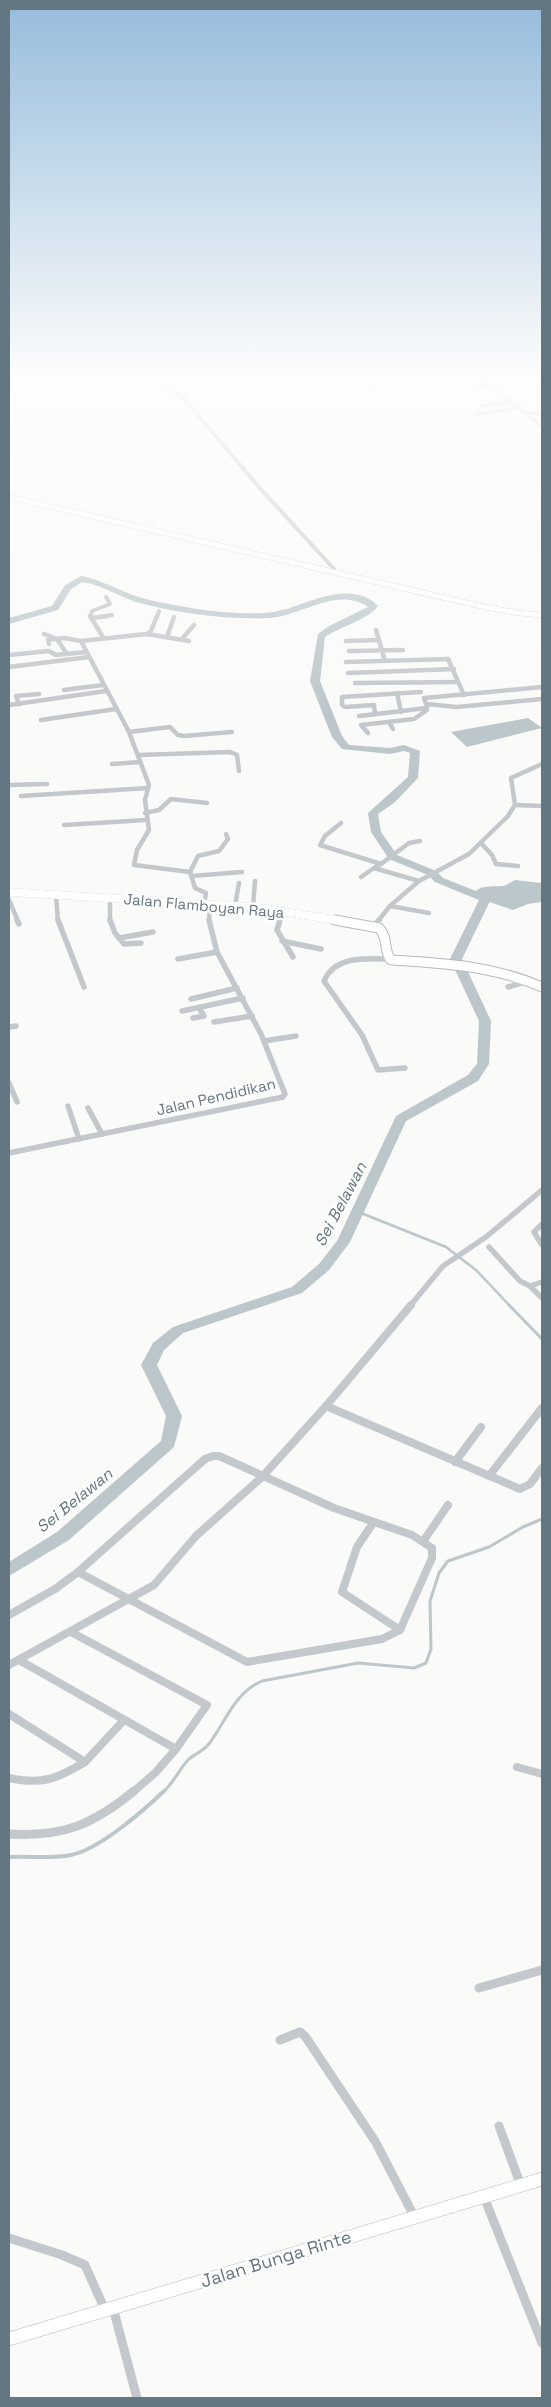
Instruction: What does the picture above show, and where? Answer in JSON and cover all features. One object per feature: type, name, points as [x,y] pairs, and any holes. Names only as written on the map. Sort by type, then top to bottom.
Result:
[{"type":"main road","points":[[9,497],[502,611],[542,615]]},
{"type":"main road","name":"Jalan Flamboyan Raya","points":[[9,892],[253,907],[374,926]]},
{"type":"main road","points":[[374,926],[381,930],[386,937],[390,959],[494,970],[529,980],[542,987]]},
{"type":"main road","name":"Jalan Bunga Rinte","points":[[9,2339],[542,2180]]},
{"type":"street","points":[[262,487],[334,569],[334,572]]},
{"type":"street","points":[[102,637],[91,618],[92,611],[110,604],[106,598]]},
{"type":"street","points":[[147,634],[151,631],[159,611]]},
{"type":"street","points":[[91,618],[112,615]]},
{"type":"street","points":[[166,637],[174,617]]},
{"type":"street","points":[[182,640],[194,625]]},
{"type":"street","points":[[376,630],[385,661]]},
{"type":"street","points":[[44,634],[57,639],[67,654]]},
{"type":"street","points":[[49,644],[47,640],[81,640],[147,634],[189,641]]},
{"type":"street","points":[[81,640],[129,732],[149,785],[145,800],[146,820],[149,830],[136,850],[134,865],[191,874],[242,872]]},
{"type":"street","points":[[346,641],[379,640]]},
{"type":"street","points":[[349,651],[403,650]]},
{"type":"street","points":[[9,655],[49,651],[54,655],[86,652]]},
{"type":"street","points":[[9,666],[89,657]]},
{"type":"street","points":[[346,662],[448,659],[464,694]]},
{"type":"street","points":[[410,660],[427,707]]},
{"type":"street","points":[[348,673],[454,670]]},
{"type":"street","points":[[355,683],[458,682]]},
{"type":"street","points":[[64,690],[103,685]]},
{"type":"street","points":[[424,698],[542,687]]},
{"type":"street","points":[[9,705],[106,691]]},
{"type":"street","points":[[375,714],[374,705],[345,707],[342,705],[342,697],[348,694],[421,692]]},
{"type":"street","points":[[494,692],[502,702]]},
{"type":"street","points":[[397,693],[401,712]]},
{"type":"street","points":[[19,704],[16,696],[39,694]]},
{"type":"street","points":[[359,716],[401,712],[427,707],[542,698]]},
{"type":"street","points":[[368,733],[361,725],[417,718],[427,707]]},
{"type":"street","points":[[41,720],[116,709]]},
{"type":"street","points":[[389,722],[394,729]]},
{"type":"street","points":[[129,732],[170,727],[178,735],[184,736],[232,732]]},
{"type":"street","points":[[138,755],[230,752],[236,755],[239,771]]},
{"type":"street","points":[[112,764],[140,762]]},
{"type":"street","points":[[374,926],[390,906],[419,881],[469,854],[482,843],[508,816],[515,804],[511,778],[542,764]]},
{"type":"street","points":[[9,785],[47,784]]},
{"type":"street","points":[[21,796],[148,788]]},
{"type":"street","points":[[146,813],[159,810],[171,799],[207,803]]},
{"type":"street","points":[[515,804],[542,806]]},
{"type":"street","points":[[64,825],[146,820]]},
{"type":"street","points":[[341,823],[325,836],[320,845],[381,864]]},
{"type":"street","points":[[207,905],[206,893],[195,888],[191,874],[198,856],[219,851],[227,842],[226,834]]},
{"type":"street","points":[[361,877],[411,842],[420,842]]},
{"type":"street","points":[[482,843],[492,855],[496,864],[518,866]]},
{"type":"street","points":[[374,868],[419,881]]},
{"type":"street","points":[[253,907],[255,881]]},
{"type":"street","points":[[235,906],[239,883]]},
{"type":"street","points":[[56,896],[58,922],[84,987]]},
{"type":"street","points":[[110,898],[108,918],[119,938],[125,945],[140,943]]},
{"type":"street","points":[[9,900],[19,924]]},
{"type":"street","name":"Jalan Pendidikan","points":[[9,1153],[283,1097],[285,1090],[264,1041],[243,998],[217,952],[207,905]]},
{"type":"street","points":[[390,906],[429,913]]},
{"type":"street","points":[[286,912],[276,926],[293,957]]},
{"type":"street","points":[[119,938],[153,932]]},
{"type":"street","points":[[282,940],[320,949]]},
{"type":"street","points":[[178,958],[217,952]]},
{"type":"street","points":[[390,959],[357,960],[335,966],[326,974],[324,981],[362,1035],[378,1070],[405,1068]]},
{"type":"street","points":[[508,987],[529,980]]},
{"type":"street","points":[[191,999],[237,988]]},
{"type":"street","points":[[182,1011],[243,998]]},
{"type":"street","points":[[193,1018],[204,1016],[199,1008]]},
{"type":"street","points":[[214,1022],[252,1016]]},
{"type":"street","points":[[9,1027],[16,1026]]},
{"type":"street","points":[[264,1041],[296,1036]]},
{"type":"street","points":[[9,1083],[17,1102]]},
{"type":"street","points":[[68,1106],[79,1139]]},
{"type":"street","points":[[88,1108],[102,1134]]},
{"type":"street","points":[[9,1665],[154,1585],[196,1536],[262,1478],[326,1406],[448,1261],[486,1237],[542,1190]]},
{"type":"street","points":[[542,1224],[534,1232],[542,1245]]},
{"type":"street","points":[[489,1247],[520,1280],[530,1286],[542,1298]]},
{"type":"street","points":[[530,1286],[542,1282]]},
{"type":"street","points":[[326,1406],[514,1487],[526,1488],[542,1468]]},
{"type":"street","points":[[489,1476],[542,1408]]},
{"type":"street","points":[[455,1462],[481,1427]]},
{"type":"street","points":[[9,1615],[55,1589],[78,1572],[205,1459],[219,1456],[262,1478],[373,1523],[424,1540],[432,1548],[432,1558],[400,1630],[382,1639],[247,1662],[212,1645],[166,1618],[127,1600],[78,1572]]},
{"type":"street","points":[[424,1540],[448,1505]]},
{"type":"street","points":[[373,1523],[357,1547],[342,1592],[344,1595],[377,1613],[400,1630]]},
{"type":"street","points":[[9,1834],[36,1836],[66,1831],[106,1812],[164,1767],[207,1705],[71,1632]]},
{"type":"street","points":[[19,1660],[176,1749]]},
{"type":"street","points":[[9,1714],[85,1762]]},
{"type":"street","points":[[9,1778],[39,1783],[60,1777],[85,1762],[124,1720]]},
{"type":"street","points":[[517,1767],[542,1774]]},
{"type":"street","points":[[479,1988],[542,1970]]},
{"type":"street","points":[[280,2040],[300,2032],[306,2036],[375,2141],[415,2218]]},
{"type":"street","points":[[498,2126],[521,2186]]},
{"type":"street","points":[[484,2197],[542,2343]]},
{"type":"street","points":[[9,2238],[62,2255],[85,2265],[109,2309],[137,2398]]},
{"type":"shaded area","points":[[528,718],[542,728],[467,747],[451,732]]},
{"type":"shaded area","points":[[515,880],[542,883],[542,902],[528,904],[513,910],[472,896],[482,888],[503,886]]},
{"type":"waterway","points":[[9,621],[55,608],[68,587],[81,579],[95,582],[127,596],[142,600],[232,615],[271,615],[283,613],[337,597],[350,596],[362,599],[373,606],[369,611],[332,628],[321,636],[315,681],[337,737],[346,747],[390,751],[404,748],[415,751],[413,778],[391,800],[373,813],[376,832],[393,857],[432,873],[439,880],[485,899]]},
{"type":"waterway","name":"Sei Belawan","points":[[485,899],[502,894]]},
{"type":"waterway","name":"Sei Belawan","points":[[9,1570],[63,1536],[168,1443],[174,1416],[149,1365],[158,1347],[178,1330],[297,1290],[324,1267],[343,1242],[401,1119],[473,1078],[483,1064],[485,1021],[456,959],[485,899]]},
{"type":"waterway","points":[[356,1211],[446,1247],[476,1270],[510,1306]]},
{"type":"waterway","points":[[509,1305],[542,1339]]},
{"type":"waterway","points":[[163,1792],[189,1759],[208,1745],[231,1709],[244,1693],[262,1681],[358,1663],[414,1668],[426,1663],[431,1649],[430,1601],[439,1573],[448,1561],[489,1547],[523,1527],[542,1519]]},
{"type":"waterway","points":[[9,1857],[56,1857],[82,1851],[108,1837],[145,1809],[163,1792]]}]
